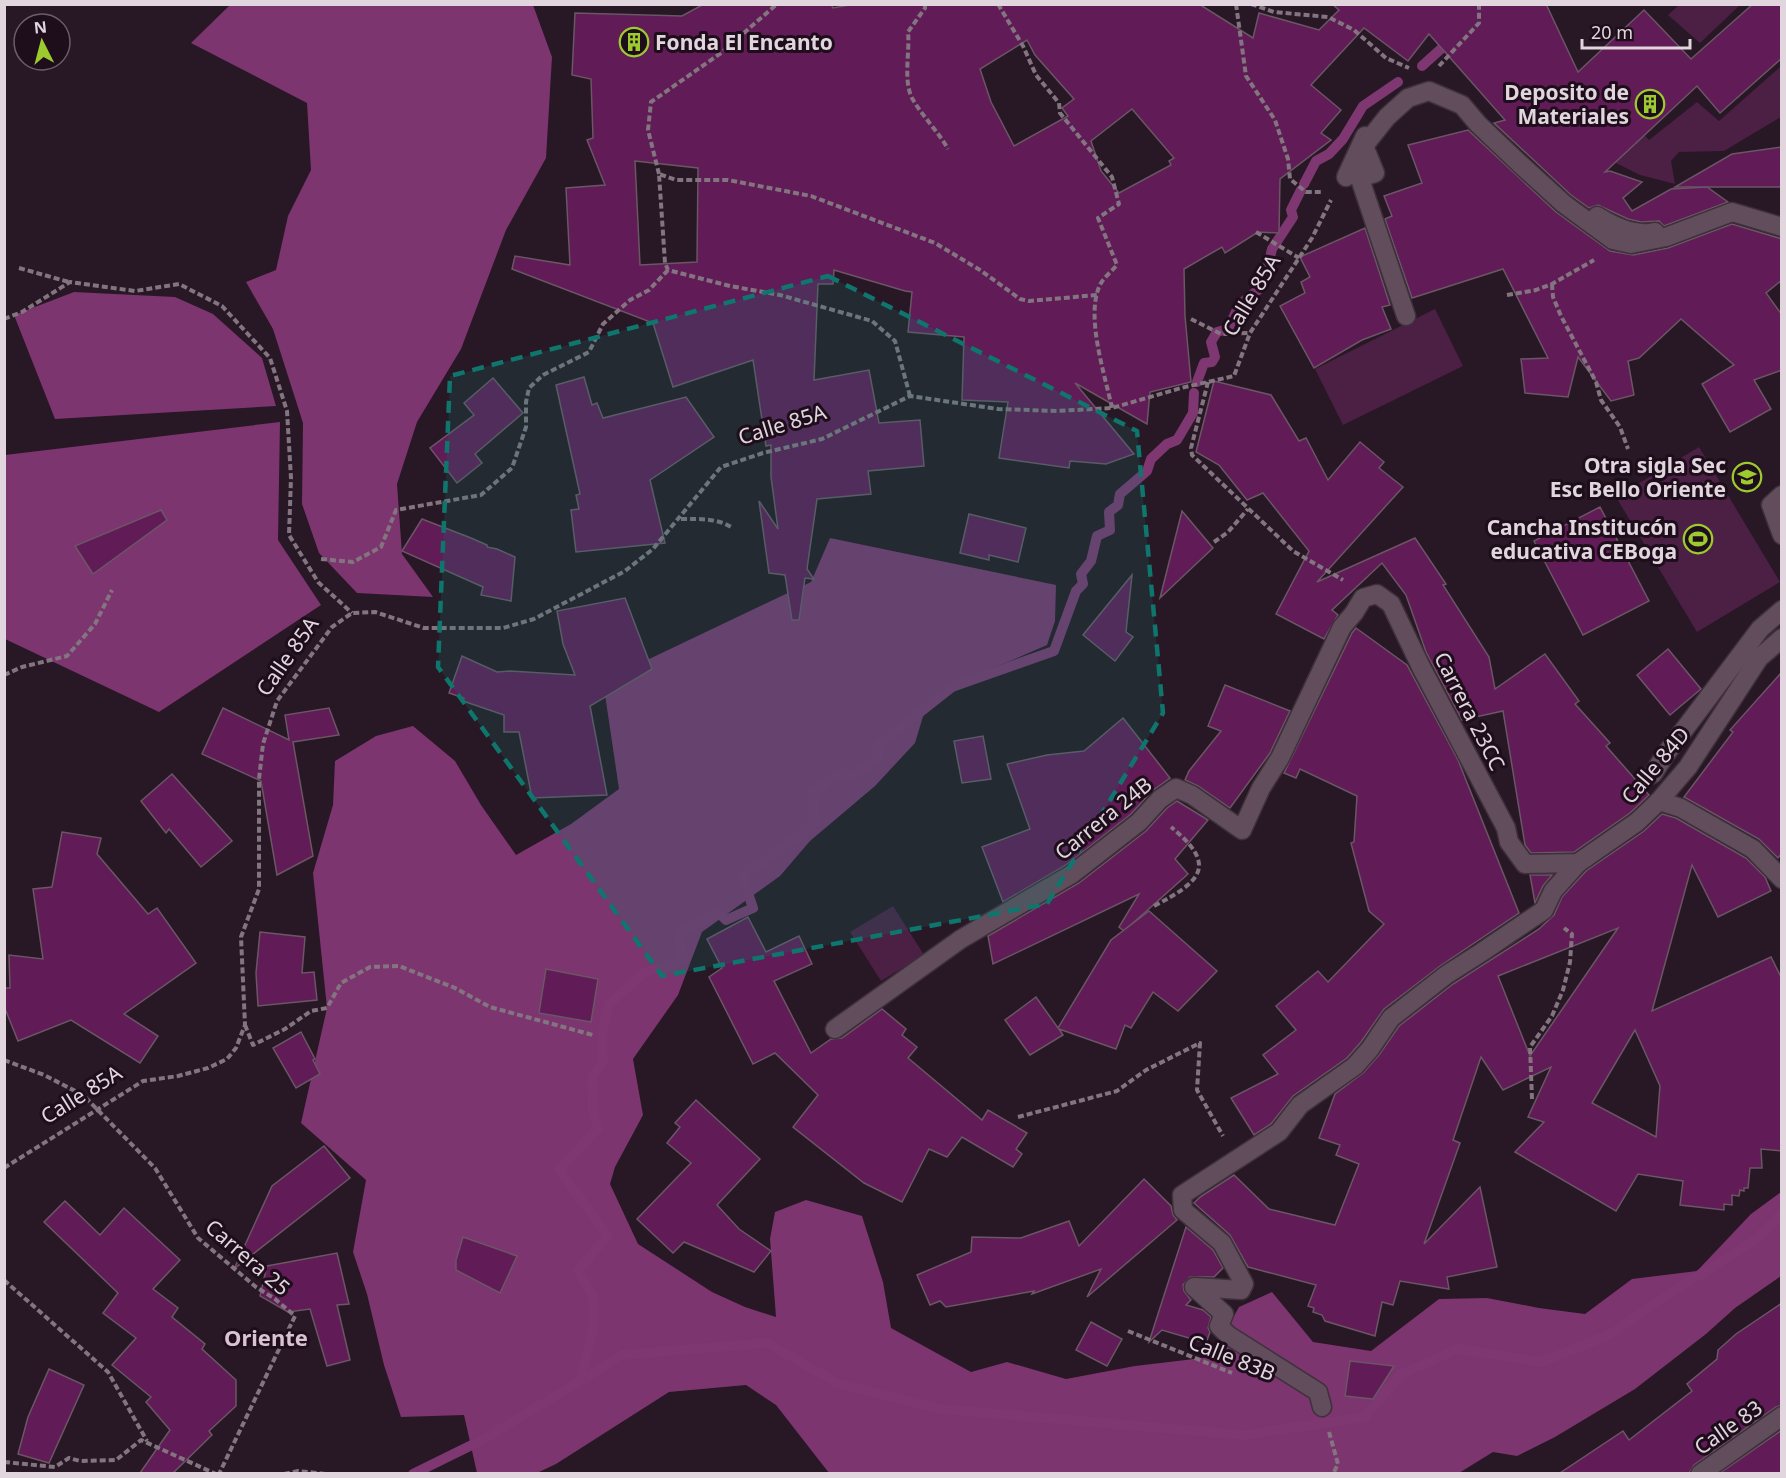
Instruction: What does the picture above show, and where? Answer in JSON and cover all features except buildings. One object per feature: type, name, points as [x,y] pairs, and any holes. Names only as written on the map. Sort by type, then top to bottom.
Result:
[{"type":"street","points":[[1406,316],[1353,171],[1378,113],[1428,78],[1447,87],[1491,123],[1567,197],[1615,227],[1648,234],[1677,227],[1713,208],[1739,204],[1782,217]]},
{"type":"street","points":[[1353,171],[1375,173],[1364,146],[1387,117],[1408,98],[1429,91],[1462,105],[1478,124],[1564,204],[1613,240],[1631,244],[1666,237],[1732,212],[1782,227]]},
{"type":"street","points":[[1782,495],[1771,505],[1782,535]]},
{"type":"street","name":"Carrera 23CC","points":[[1363,598],[1377,594],[1391,604],[1421,667],[1506,828],[1509,842],[1525,864],[1578,863]]},
{"type":"street","name":"Carrera 24B","points":[[835,1029],[961,939],[1072,874],[1139,822],[1160,799],[1176,789],[1192,795],[1242,830],[1261,788],[1280,758],[1342,627],[1363,598]]},
{"type":"street","points":[[1653,774],[1760,628],[1782,610]]},
{"type":"street","name":"Calle 84D","points":[[1537,915],[1544,910],[1553,891],[1578,863],[1637,822],[1659,801],[1688,767],[1759,658],[1782,638]]},
{"type":"street","points":[[1659,801],[1681,808],[1753,849],[1782,879]]},
{"type":"street","points":[[1322,1407],[1318,1392],[1228,1335],[1219,1326],[1224,1314],[1194,1287],[1241,1290],[1244,1284],[1222,1243],[1183,1210],[1182,1195],[1279,1132],[1300,1105],[1355,1066],[1391,1018],[1446,975],[1537,915]]},
{"type":"street","name":"Calle 83","points":[[1700,1473],[1782,1416]]},
{"type":"path","points":[[668,270],[665,263],[659,174],[648,130],[651,102],[721,53],[777,4]]},
{"type":"path","points":[[925,4],[925,8],[908,32],[906,63],[911,97],[948,149]]},
{"type":"path","points":[[998,4],[1023,46],[1036,75],[1059,103],[1060,113],[1112,177],[1119,204],[1098,218],[1117,265],[1100,285],[1095,305],[1097,343],[1112,408]]},
{"type":"path","points":[[1236,4],[1246,76],[1275,120],[1288,159],[1290,179],[1306,192],[1324,192],[1353,171]]},
{"type":"path","points":[[1251,4],[1274,12],[1328,17],[1354,30],[1386,58],[1428,78],[1479,22],[1479,5]]},
{"type":"path","name":"Calle 85A","points":[[4,1168],[143,1081],[178,1076],[208,1068],[226,1059],[236,1048],[245,1025],[241,937],[259,888],[259,779],[263,744],[277,701],[332,627],[352,613],[375,612],[424,628],[502,628],[534,619],[625,571],[653,549],[680,519],[721,466],[822,438],[910,396],[998,409],[1057,411],[1112,408],[1234,376],[1250,333],[1312,238],[1328,205],[1353,171]]},
{"type":"path","points":[[659,174],[676,180],[728,180],[812,195],[935,243],[980,270],[1020,299],[1029,301],[1097,295]]},
{"type":"path","points":[[1256,232],[1298,257]]},
{"type":"path","points":[[1507,295],[1536,290],[1552,284],[1623,242]]},
{"type":"path","points":[[20,268],[70,282],[135,291],[179,284],[222,306],[270,358],[287,411],[291,478],[289,535],[318,582],[352,613]]},
{"type":"path","points":[[668,270],[730,286],[785,296],[872,321],[895,341],[910,396]]},
{"type":"path","points":[[321,559],[353,562],[381,547],[396,510],[481,495],[512,468],[526,427],[526,402],[529,388],[543,375],[589,352],[603,324],[630,300],[649,290],[668,270]]},
{"type":"path","points":[[4,318],[22,312],[70,282]]},
{"type":"path","points":[[1552,284],[1552,297],[1560,316],[1592,372],[1601,400],[1620,427],[1628,449]]},
{"type":"path","points":[[1191,319],[1221,334],[1250,333]]},
{"type":"path","points":[[1208,382],[1191,448],[1192,455],[1293,551],[1348,582],[1363,598]]},
{"type":"path","points":[[1214,542],[1228,532],[1248,509]]},
{"type":"path","points":[[680,519],[702,518],[722,522],[733,528]]},
{"type":"path","points":[[4,675],[22,667],[67,656],[95,624],[112,590]]},
{"type":"path","points":[[1155,906],[1181,892],[1198,873],[1200,863],[1197,854],[1168,825],[1160,799]]},
{"type":"path","points":[[1532,1099],[1530,1047],[1552,1016],[1563,990],[1570,962],[1572,934],[1559,924],[1537,915]]},
{"type":"path","points":[[245,1025],[253,1045],[285,1029],[311,1011],[327,1008],[341,983],[370,967],[399,966],[456,988],[490,1007],[593,1035]]},
{"type":"path","points":[[1018,1117],[1117,1091],[1146,1070],[1200,1043],[1197,1090],[1228,1146],[1242,1156]]},
{"type":"path","name":"Carrera 25","points":[[4,1060],[44,1075],[83,1095],[155,1168],[198,1238],[256,1287],[295,1316],[217,1473]]},
{"type":"path","points":[[4,1280],[108,1372],[148,1443]]},
{"type":"path","name":"Calle 83B","points":[[1128,1330],[1238,1376]]},
{"type":"path","points":[[4,1462],[55,1467],[69,1458],[80,1461],[116,1460],[141,1440],[217,1473]]},
{"type":"path","points":[[1333,1447],[1338,1464],[1333,1473]]},
{"type":"path","points":[[284,1473],[298,1471],[326,1473]]},
{"type":"highlighted area","points":[[828,276],[1137,431],[1163,713],[1047,904],[662,976],[438,667],[450,376]]},
{"type":"shaded area","points":[[230,5],[533,5],[552,57],[546,158],[506,230],[461,349],[417,422],[397,484],[402,554],[433,597],[357,593],[319,553],[302,504],[303,423],[273,329],[246,282],[276,270],[288,216],[311,170],[307,103],[191,43]]},
{"type":"shaded area","points":[[1679,5],[1740,5],[1700,43],[1668,15]]},
{"type":"shaded area","points":[[1781,66],[1781,117],[1724,151],[1679,152],[1671,161],[1675,184],[1640,175],[1614,162],[1626,116],[1649,140],[1697,102],[1719,121]]},
{"type":"shaded area","points":[[74,292],[175,297],[213,314],[262,358],[276,406],[55,419],[14,315]]},
{"type":"shaded area","points":[[1435,309],[1463,366],[1343,425],[1315,369]]},
{"type":"shaded area","points":[[280,422],[278,540],[321,605],[159,712],[5,639],[5,455]]},
{"type":"shaded area","name":"Cancha Institucón educativa CEBoga","points":[[1699,447],[1780,582],[1697,632],[1616,497]]},
{"type":"shaded area","points":[[830,538],[1056,585],[1055,621],[1047,645],[960,680],[928,700],[915,743],[875,786],[810,841],[780,876],[702,932],[678,995],[633,1059],[643,1115],[615,1167],[610,1184],[638,1244],[712,1292],[745,1307],[776,1317],[770,1239],[775,1212],[806,1200],[862,1216],[883,1282],[891,1328],[971,1372],[1007,1362],[1066,1379],[1135,1366],[1211,1357],[1239,1307],[1272,1292],[1313,1342],[1371,1351],[1439,1299],[1487,1298],[1585,1314],[1632,1279],[1697,1271],[1751,1214],[1781,1192],[1781,1276],[1735,1308],[1706,1334],[1635,1389],[1555,1437],[1517,1456],[1493,1452],[1459,1473],[829,1473],[776,1405],[746,1385],[669,1392],[556,1464],[537,1473],[477,1473],[464,1415],[401,1417],[353,1252],[366,1180],[301,1123],[327,1008],[313,873],[333,805],[335,761],[376,736],[413,726],[455,761],[481,805],[516,855],[571,824],[619,789],[603,681],[811,582]]},
{"type":"shaded area","points":[[893,906],[924,955],[881,981],[850,932]]},
{"type":"waterway","points":[[1422,66],[1452,39]]},
{"type":"waterway","points":[[1304,184],[1316,161],[1329,154],[1343,139],[1363,106],[1398,82]]},
{"type":"waterway","points":[[1197,382],[1204,363],[1212,362],[1215,357],[1211,342],[1217,332],[1228,329],[1239,305],[1263,286],[1272,249],[1293,217],[1291,210],[1301,190]]},
{"type":"waterway","points":[[413,1474],[486,1438],[580,1381],[594,1326],[593,1297],[578,1270],[608,1236],[559,1170],[598,1128],[593,1111],[592,1077],[603,1061],[602,1033],[609,1004],[645,972],[684,961],[678,934],[718,912],[726,920],[753,908],[742,875],[800,836],[815,821],[812,792],[840,773],[852,776],[877,759],[877,746],[952,687],[1054,651],[1076,591],[1083,584],[1081,574],[1091,561],[1097,536],[1110,530],[1109,512],[1118,505],[1120,494],[1147,471],[1151,459],[1167,444],[1177,440],[1193,413],[1194,393]]},
{"type":"waterway","points":[[580,1381],[622,1355],[767,1343],[837,1383],[941,1409],[1245,1435],[1365,1417],[1400,1375],[1457,1349],[1542,1362],[1611,1334],[1661,1299],[1754,1241],[1782,1213]]},
{"type":"place","name":"Fonda El Encanto","points":[[634,42]]},
{"type":"place","name":"Deposito de Materiales","points":[[1650,104]]},
{"type":"place","name":"Otra sigla Sec Esc Bello Oriente","points":[[1747,477]]},
{"type":"place","name":"Cancha Institucón educativa CEBoga","points":[[1698,539]]},
{"type":"district","name":"Oriente","points":[[266,1337]]}]
